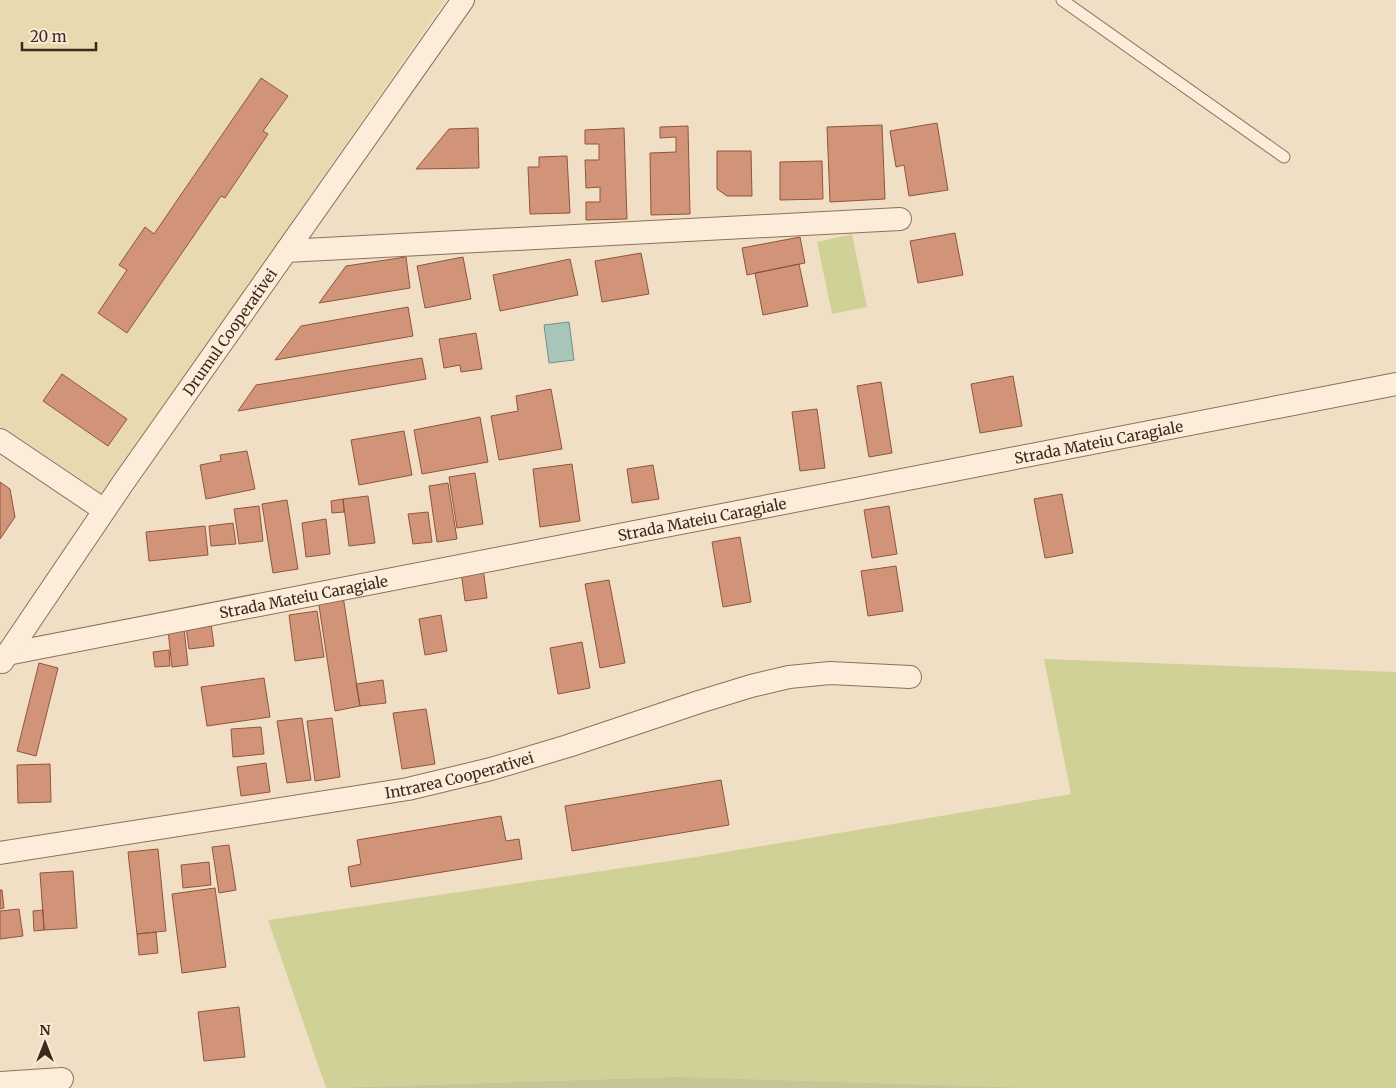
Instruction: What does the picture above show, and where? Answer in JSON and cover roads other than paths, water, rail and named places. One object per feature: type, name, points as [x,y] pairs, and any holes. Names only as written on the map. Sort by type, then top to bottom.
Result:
[{"type":"street","name":"Drumul Cooperativei","points":[[3,659],[104,510],[463,0]]},
{"type":"street","points":[[286,251],[900,219]]},
{"type":"street","name":"Strada Mateiu Caragiale","points":[[3,659],[1396,384]]},
{"type":"street","points":[[0,440],[104,510]]},
{"type":"street","name":"Intrarea Cooperativei","points":[[0,853],[408,789],[491,769],[568,746],[699,702],[789,677],[830,673],[910,677]]},
{"type":"street","points":[[0,1083],[62,1080]]},
{"type":"lane","points":[[1062,0],[1284,157]]}]
